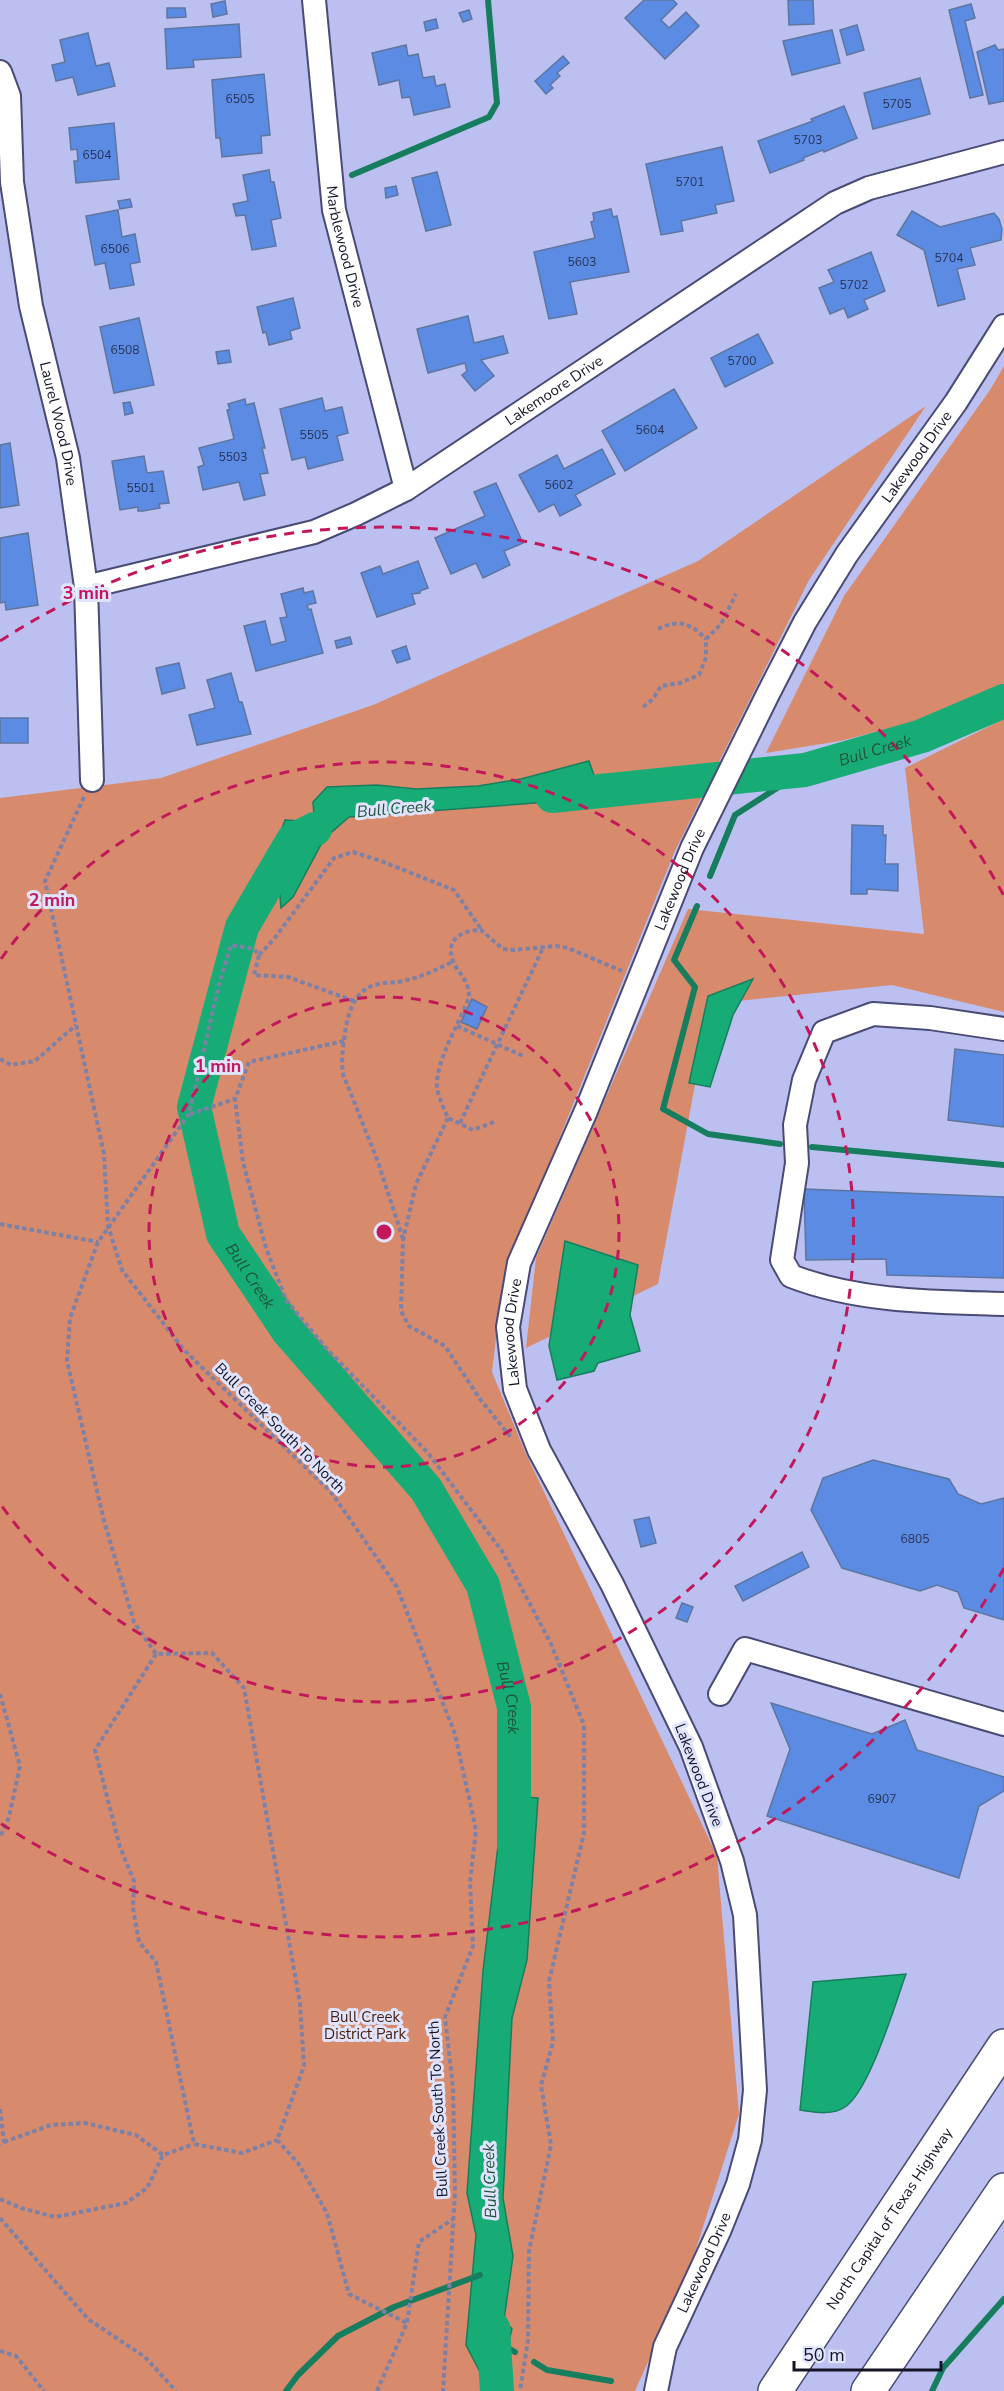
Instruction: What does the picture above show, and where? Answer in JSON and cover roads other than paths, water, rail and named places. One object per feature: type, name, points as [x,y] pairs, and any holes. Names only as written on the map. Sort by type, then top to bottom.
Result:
[{"type":"highway","name":"North Capital of Texas Highway","points":[[775,2391],[1004,2046]]},
{"type":"highway","points":[[868,2391],[1004,2190]]},
{"type":"street","name":"Marblewood Drive","points":[[314,0],[334,210],[406,489]]},
{"type":"street","name":"Laurel Wood Drive","points":[[0,72],[9,96],[12,182],[31,306],[68,458],[86,587],[92,780]]},
{"type":"street","name":"Lakemoore Drive","points":[[86,587],[314,532],[356,514],[406,489],[791,230],[835,203],[869,188],[1004,152]]},
{"type":"street","name":"Lakewood Drive","points":[[656,2391],[665,2347],[720,2229],[738,2184],[750,2140],[755,2090],[745,1915],[732,1861],[691,1747],[612,1584],[537,1443],[515,1389],[508,1328],[519,1263],[586,1111],[692,848],[768,694],[805,622],[847,554],[956,402],[1004,326]]},
{"type":"street","points":[[1004,1029],[930,1018],[873,1014],[824,1032],[804,1080],[795,1125],[797,1163],[782,1260],[791,1276],[818,1286],[915,1302],[1004,1304]]},
{"type":"street","points":[[720,1694],[745,1648],[1004,1724]]},
{"type":"water","points":[[589,761],[602,798],[349,817],[324,839],[293,897],[281,908],[280,896],[285,877],[278,840],[285,820],[301,821],[314,816],[313,802],[327,787],[377,785],[416,789],[478,786],[521,779]]},
{"type":"water","points":[[753,979],[733,1015],[710,1087],[689,1083],[708,996]]},
{"type":"water","points":[[565,1241],[638,1265],[630,1315],[640,1351],[598,1363],[594,1371],[557,1380],[549,1346]]},
{"type":"water","points":[[504,1796],[538,1798],[527,1960],[512,2018],[503,2198],[513,2256],[504,2320],[512,2329],[507,2348],[507,2375],[480,2372],[466,2345],[476,2235],[467,2193],[483,1971]]},
{"type":"water","points":[[906,1974],[881,2045],[864,2083],[854,2098],[845,2107],[834,2112],[800,2110],[813,1982]]},
{"type":"waterway","points":[[352,175],[489,117],[497,103],[488,0]]},
{"type":"waterway","name":"Bull Creek","points":[[552,796],[805,770],[922,736],[1004,701]]},
{"type":"waterway","points":[[710,876],[735,815],[805,770]]},
{"type":"waterway","name":"Bull Creek","points":[[315,829],[293,840],[242,927],[194,1107],[223,1234],[288,1331],[426,1489],[483,1585],[514,1707],[514,1845]]},
{"type":"waterway","points":[[697,906],[674,960],[695,987],[663,1109],[708,1134],[780,1144]]},
{"type":"waterway","points":[[812,1147],[1004,1165]]},
{"type":"waterway","points":[[286,2391],[298,2375],[338,2336],[394,2307],[480,2275]]},
{"type":"waterway","points":[[932,2391],[943,2368],[1004,2299]]},
{"type":"waterway","name":"Bull Creek","points":[[493,2328],[497,2391]]},
{"type":"waterway","points":[[503,2345],[515,2352]]},
{"type":"waterway","points":[[534,2362],[547,2370],[611,2381]]},
{"type":"park label","name":"Bull Creek District Park","points":[[365,2026]]}]
